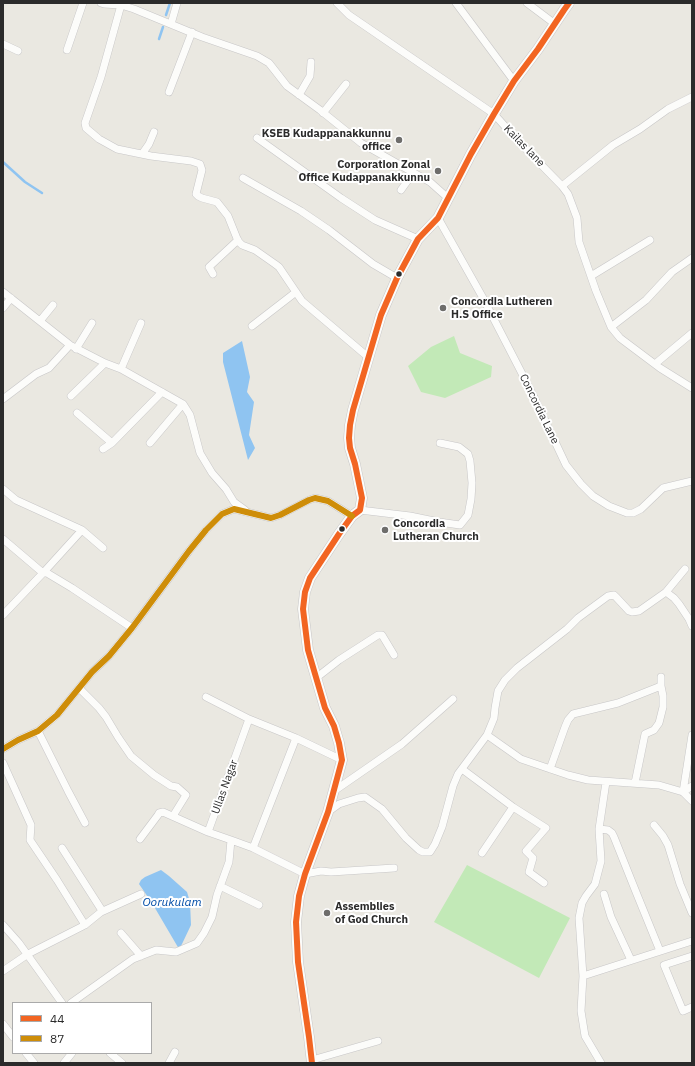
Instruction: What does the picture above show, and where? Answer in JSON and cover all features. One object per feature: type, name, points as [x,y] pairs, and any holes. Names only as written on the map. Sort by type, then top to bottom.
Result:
[{"type":"main road","points":[[312,1061],[298,962],[296,922],[299,896],[305,874],[328,812],[342,760],[334,726],[325,708],[308,650],[303,609],[305,592],[310,578],[339,534],[356,513],[362,498],[350,448],[350,425],[381,315],[397,278],[418,239],[438,218],[494,114],[514,82],[569,3]]},
{"type":"street","points":[[67,50],[83,3]]},
{"type":"street","points":[[101,3],[121,4],[257,56],[270,63],[286,86],[300,95],[361,143],[430,182],[448,198]]},
{"type":"street","points":[[171,24],[177,3]]},
{"type":"street","name":"Kailas lane","points":[[337,3],[349,15],[494,114],[562,186],[568,194],[577,218],[579,242],[596,291],[611,327]]},
{"type":"street","points":[[456,3],[514,82]]},
{"type":"street","points":[[527,3],[555,24]]},
{"type":"street","points":[[121,4],[101,77],[85,123],[86,128],[117,149],[142,154],[190,160],[200,164],[202,170],[196,194],[202,198],[217,202],[228,216],[238,240],[242,245],[254,250],[279,267],[302,301],[368,357]]},
{"type":"street","points":[[169,92],[192,32]]},
{"type":"street","points":[[3,44],[18,51]]},
{"type":"street","points":[[300,95],[310,76],[310,62]]},
{"type":"street","points":[[323,113],[346,84]]},
{"type":"street","points":[[562,186],[613,145],[640,129],[668,109],[692,97]]},
{"type":"street","points":[[142,154],[149,144],[154,132]]},
{"type":"street","points":[[256,138],[375,220],[418,239]]},
{"type":"street","points":[[401,190],[414,173]]},
{"type":"street","points":[[243,178],[329,230],[373,264],[397,278]]},
{"type":"street","name":"Concordia Lane","points":[[438,218],[487,305],[532,393],[566,465],[592,496],[609,506],[626,513],[633,513],[641,508],[662,488],[692,481]]},
{"type":"street","points":[[213,274],[209,267],[238,240]]},
{"type":"street","points":[[591,276],[650,240]]},
{"type":"street","points":[[692,258],[672,272],[646,300],[611,327],[620,338],[655,364],[692,388]]},
{"type":"street","points":[[3,292],[73,347],[105,363],[122,369],[183,404],[190,415],[200,452],[212,473],[226,489],[234,502],[249,512]]},
{"type":"street","points":[[252,326],[296,292]]},
{"type":"street","points":[[3,308],[11,298]]},
{"type":"street","points":[[40,321],[53,305]]},
{"type":"street","points":[[3,399],[36,374],[49,368],[73,347],[92,322]]},
{"type":"street","points":[[122,369],[141,323]]},
{"type":"street","points":[[655,364],[692,333]]},
{"type":"street","points":[[71,396],[105,363]]},
{"type":"street","points":[[103,449],[112,443],[162,392]]},
{"type":"street","points":[[150,443],[183,404]]},
{"type":"street","points":[[78,413],[112,443]]},
{"type":"street","points":[[3,749],[38,731],[57,715],[92,672],[109,656],[132,628],[193,546],[216,520],[228,510],[234,509],[271,518],[315,498],[328,501],[356,513],[410,516],[460,525],[468,515],[471,499],[472,482],[470,461],[468,454],[459,447],[440,443]]},
{"type":"street","points":[[3,489],[16,500],[82,530],[103,548]]},
{"type":"street","points":[[3,615],[82,530]]},
{"type":"street","points":[[3,539],[43,573],[72,588],[132,628]]},
{"type":"street","points":[[328,812],[339,804],[358,798],[365,798],[382,809],[406,838],[419,850],[423,852],[430,852],[442,826],[453,786],[458,774],[487,735],[494,718],[498,691],[505,680],[517,668],[568,629],[583,614],[604,598],[610,595],[616,597],[629,610],[632,612],[637,612],[666,592],[685,569]]},
{"type":"street","points":[[666,592],[679,604],[692,626]]},
{"type":"street","points":[[316,678],[339,660],[378,635],[382,635],[394,655]]},
{"type":"street","points":[[634,783],[645,734],[654,730],[659,723],[663,707],[661,686],[662,676]]},
{"type":"street","points":[[550,769],[565,727],[573,714],[618,704],[661,686]]},
{"type":"street","points":[[79,688],[106,717],[131,756],[154,775],[171,786],[177,787],[186,795],[173,816]]},
{"type":"street","points":[[206,697],[250,719],[296,738],[342,760]]},
{"type":"street","points":[[334,791],[402,744],[453,699]]},
{"type":"street","name":"Ullas Nagar","points":[[208,832],[250,719]]},
{"type":"street","points":[[38,731],[85,823]]},
{"type":"street","points":[[487,735],[521,759],[568,776],[606,782],[659,785],[683,792],[692,801]]},
{"type":"street","points":[[683,792],[692,735]]},
{"type":"street","points":[[253,848],[296,738]]},
{"type":"street","points":[[3,763],[31,826],[30,840],[57,880],[84,925]]},
{"type":"street","points":[[462,770],[513,807],[546,828],[526,851],[533,858],[529,872],[544,883]]},
{"type":"street","points":[[601,1063],[585,1036],[581,1011],[582,976],[579,918],[582,903],[595,884],[601,861],[599,829],[606,782]]},
{"type":"street","points":[[683,792],[692,786]]},
{"type":"street","points":[[482,854],[513,807]]},
{"type":"street","points":[[140,839],[159,813],[165,812],[208,832],[253,848],[305,874],[321,871],[331,872],[394,868]]},
{"type":"street","points":[[654,825],[668,845],[680,884],[692,913]]},
{"type":"street","points":[[599,829],[608,830],[612,833],[660,951]]},
{"type":"street","points":[[72,1002],[133,959],[156,950],[176,952],[197,943],[212,917],[228,862],[231,840]]},
{"type":"street","points":[[62,848],[101,909],[101,912]]},
{"type":"street","points":[[220,886],[259,905]]},
{"type":"street","points":[[3,971],[28,954],[84,925],[101,912],[141,894]]},
{"type":"street","points":[[604,894],[611,917],[631,960]]},
{"type":"street","points":[[3,925],[6,934],[19,942],[61,1002]]},
{"type":"street","points":[[121,934],[141,956]]},
{"type":"street","points":[[582,976],[692,941]]},
{"type":"street","points":[[692,956],[664,965],[683,1011],[692,1007]]},
{"type":"street","points":[[3,1024],[12,1036]]},
{"type":"street","points":[[312,1061],[378,1041]]},
{"type":"street","points":[[170,1063],[175,1052]]},
{"type":"street","points":[[27,1054],[34,1063]]},
{"type":"street","points":[[64,1063],[71,1054]]},
{"type":"street","points":[[111,1054],[122,1063]]},
{"type":"green space","points":[[454,336],[460,353],[492,366],[491,377],[445,398],[421,392],[408,366],[431,347]]},
{"type":"green space","points":[[467,865],[570,918],[539,978],[434,922]]},
{"type":"water","points":[[242,341],[250,377],[247,392],[254,402],[249,435],[255,448],[248,460],[223,362],[223,353]]},
{"type":"water","name":"Oorukulam","points":[[161,870],[187,892],[190,902],[191,925],[179,949],[139,884],[145,877]]},
{"type":"waterway","points":[[166,15],[170,3]]},
{"type":"waterway","points":[[159,39],[163,27]]},
{"type":"waterway","points":[[3,162],[25,182],[42,193]]},
{"type":"transit line","name":"44","points":[[312,1063],[298,962],[296,922],[299,896],[305,874],[328,812],[342,760],[334,726],[325,708],[308,650],[303,609],[305,592],[310,578],[339,534],[352,516],[360,510],[362,498],[350,448],[350,425],[381,315],[397,278],[418,239],[438,218],[471,154],[514,81],[569,3]]},
{"type":"transit line","name":"87","points":[[3,749],[38,731],[57,715],[92,672],[109,656],[132,628],[189,551],[206,530],[222,514],[234,509],[271,518],[315,498],[328,501],[352,516]]},
{"type":"place","name":"KSEB Kudappanakkunnu office","points":[[399,140]]},
{"type":"place","name":"Corporation Zonal Office Kudappanakkunnu","points":[[438,171]]},
{"type":"place","name":"Concordia Lutheren H.S Office","points":[[443,308]]},
{"type":"place","name":"Concordia Lutheran Church","points":[[385,530]]},
{"type":"place","name":"Assemblies of God Church","points":[[327,913]]}]
